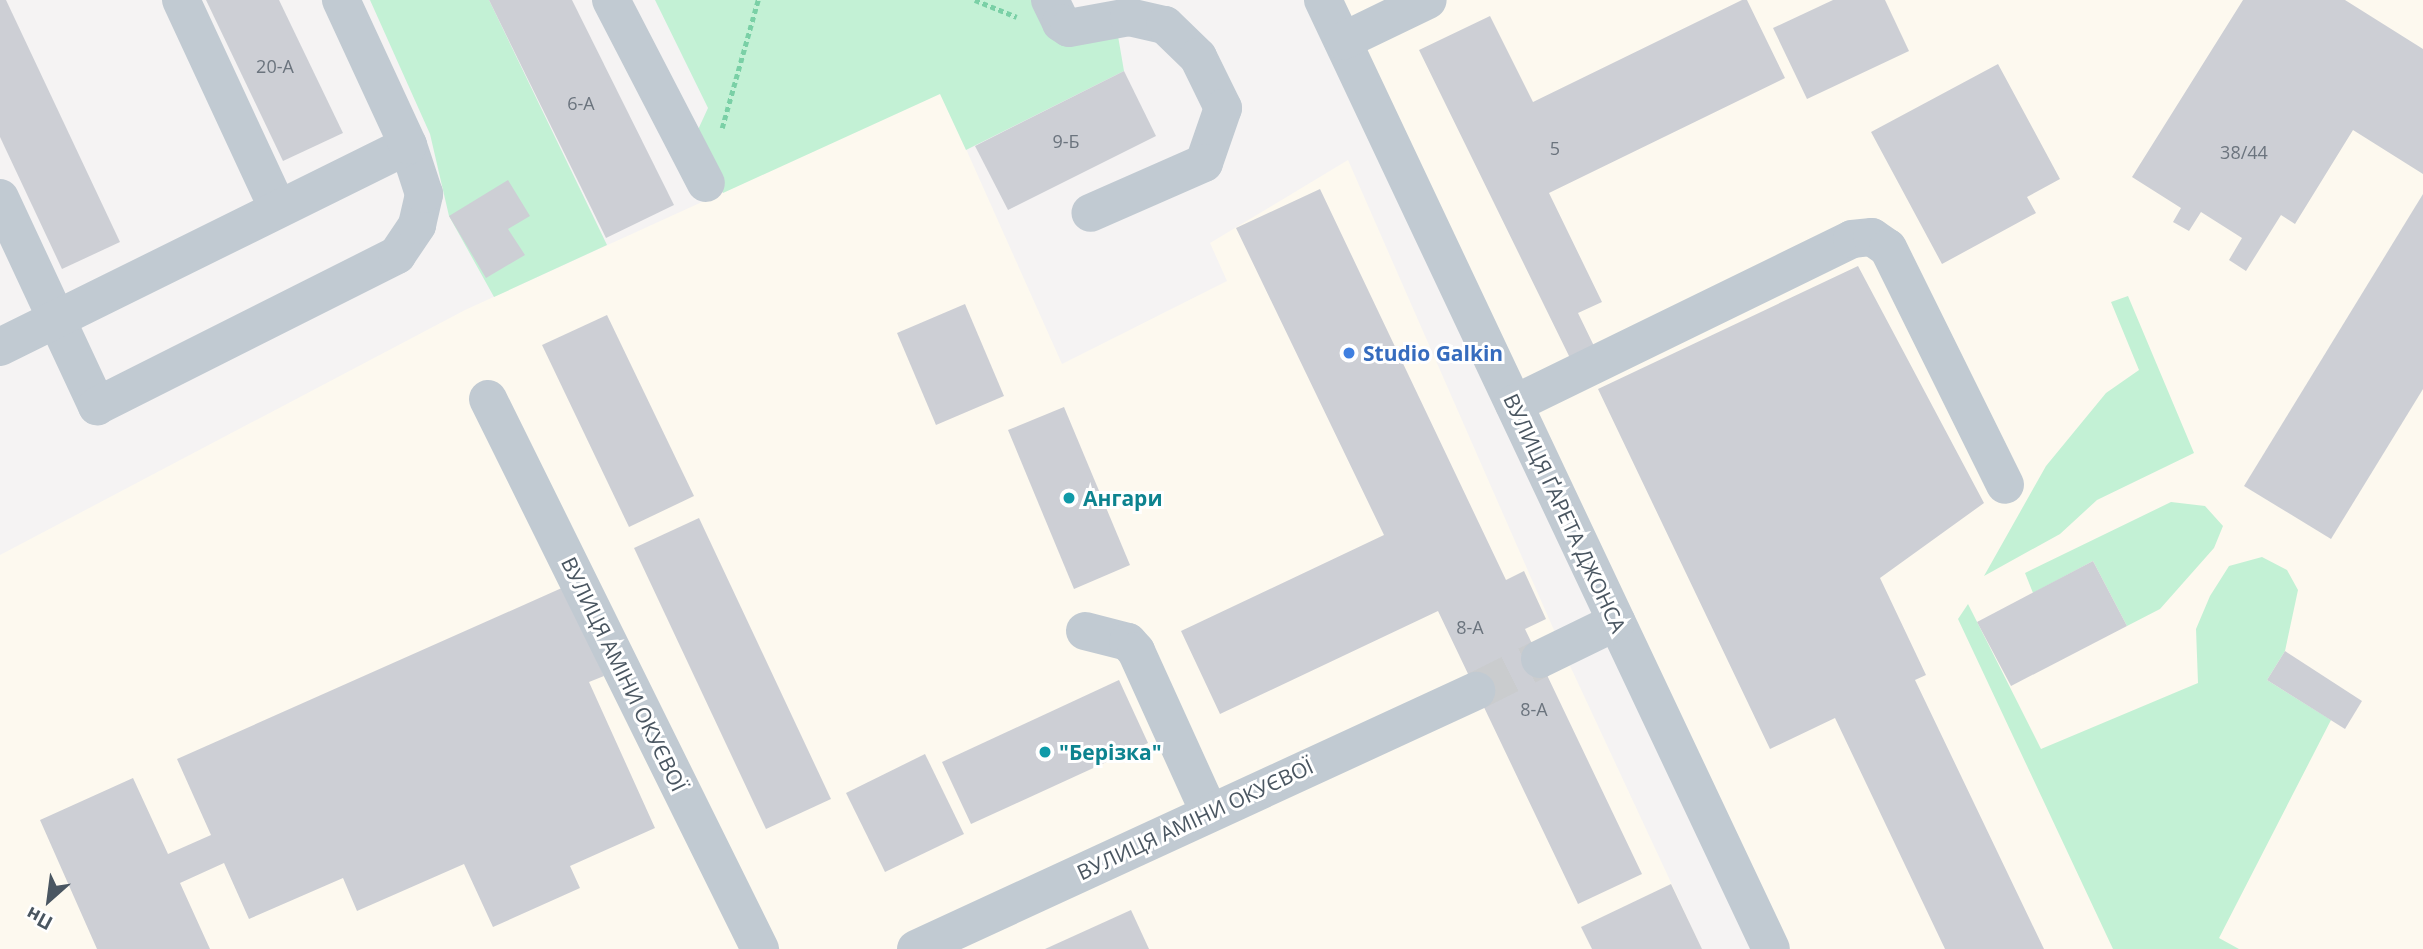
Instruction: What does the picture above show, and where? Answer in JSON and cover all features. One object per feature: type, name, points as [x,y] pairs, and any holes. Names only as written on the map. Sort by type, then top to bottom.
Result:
[{"type":"street","points":[[181,0],[278,209]]},
{"type":"street","points":[[0,198],[97,406],[397,255],[417,225],[424,194],[408,145],[341,0]]},
{"type":"street","points":[[611,0],[706,183]]},
{"type":"street","points":[[1050,0],[1061,23],[1069,28],[1129,17],[1165,24],[1198,57],[1223,108],[1205,163],[1090,213]]},
{"type":"street","name":"ВУЛИЦЯ ҐАРЕТА ДЖОНСА","points":[[1324,0],[1771,949]]},
{"type":"street","points":[[1343,41],[1428,0]]},
{"type":"street","points":[[0,347],[408,145]]},
{"type":"street","points":[[1514,404],[1852,239],[1872,237],[1888,248],[2005,485]]},
{"type":"street","name":"ВУЛИЦЯ АМІНИ ОКУЄВОЇ","points":[[488,399],[760,949]]},
{"type":"street","points":[[1540,659],[1616,621]]},
{"type":"street","points":[[1085,631],[1128,642],[1136,651],[1209,811]]},
{"type":"street","name":"ВУЛИЦЯ АМІНИ ОКУЄВОЇ","points":[[916,949],[1209,811],[1476,691]]},
{"type":"path","points":[[706,183],[758,0]]},
{"type":"shaded area","points":[[1336,0],[2423,0],[2423,949],[1782,949]]},
{"type":"shaded area","points":[[941,93],[1062,364],[1227,281],[1210,243],[1348,160],[1564,653],[1702,949],[0,949],[0,555],[465,310]]},
{"type":"green space","points":[[370,0],[489,0],[607,245],[494,297],[449,216],[430,134]]},
{"type":"green space","points":[[655,0],[1039,0],[1118,36],[1124,71],[966,150],[940,94],[723,193],[696,134],[708,108]]},
{"type":"green space","points":[[2128,296],[2194,453],[2097,500],[2060,534],[1984,576],[2046,466],[2106,393],[2139,370],[2111,302]]},
{"type":"green space","points":[[2171,502],[2205,506],[2223,526],[2214,548],[2160,609],[2127,626],[2093,561],[2033,593],[2025,573]]},
{"type":"green space","points":[[2262,557],[2287,570],[2298,590],[2285,651],[2267,680],[2331,720],[2219,938],[2239,949],[2113,949],[1958,619],[1968,604],[2041,749],[2198,683],[2196,629],[2210,596],[2229,566]]},
{"type":"building","points":[[0,0],[6,0],[120,242],[62,269],[0,137]]},
{"type":"building","points":[[206,0],[279,0],[343,133],[283,161]]},
{"type":"building","points":[[489,0],[572,0],[674,205],[606,238]]},
{"type":"building","points":[[1742,0],[1747,0],[1785,78],[1549,193],[1602,302],[1578,313],[1594,346],[1570,358],[1419,50],[1490,16],[1533,102]]},
{"type":"building","points":[[1833,0],[1885,0],[1909,51],[1807,99],[1773,28]]},
{"type":"building","points":[[2243,0],[2345,0],[2423,49],[2423,174],[2353,130],[2295,224],[2281,215],[2246,271],[2229,260],[2242,238],[2201,212],[2189,231],[2173,222],[2181,208],[2132,177]]},
{"type":"building","points":[[1998,64],[2060,179],[2027,197],[2036,213],[1942,264],[1871,132]]},
{"type":"building","points":[[1124,71],[1156,136],[1008,210],[975,146]]},
{"type":"building","points":[[508,180],[530,216],[508,229],[525,255],[486,278],[449,216]]},
{"type":"building","points":[[1320,189],[1506,580],[1524,571],[1546,619],[1525,629],[1642,874],[1578,904],[1438,611],[1220,714],[1181,631],[1384,535],[1236,228]]},
{"type":"building","points":[[2423,194],[2423,389],[2331,539],[2244,486]]},
{"type":"building","points":[[1858,266],[1984,503],[1880,578],[1926,675],[1915,680],[2044,949],[1945,949],[1835,718],[1770,749],[1598,389]]},
{"type":"building","points":[[965,304],[1004,396],[936,425],[897,333]]},
{"type":"building","points":[[607,315],[694,496],[629,527],[542,345]]},
{"type":"building","name":"Ангари","points":[[1064,407],[1130,565],[1074,589],[1008,430]]},
{"type":"building","points":[[699,518],[831,799],[766,829],[634,548]]},
{"type":"building","points":[[2093,561],[2127,626],[2011,686],[1977,622]]},
{"type":"building","points":[[564,587],[604,676],[589,682],[655,828],[570,866],[580,888],[493,927],[464,864],[357,911],[343,878],[249,919],[224,863],[180,883],[210,949],[97,949],[40,820],[133,778],[168,854],[211,835],[177,759]]},
{"type":"building","points":[[2285,651],[2362,701],[2345,729],[2267,680]]},
{"type":"building","name":"\"Берізка\"","points":[[1119,680],[1148,743],[971,824],[942,762]]},
{"type":"building","points":[[925,754],[964,834],[885,872],[846,793]]},
{"type":"building","points":[[1671,884],[1702,949],[1592,949],[1581,927]]},
{"type":"building","points":[[1131,910],[1149,949],[1045,949]]},
{"type":"tunnel","points":[[1476,691],[1540,659]]},
{"type":"place","name":"Studio Galkin","points":[[1349,353]]},
{"type":"place","name":"Ангари","points":[[1069,498]]},
{"type":"place","name":"\"Берізка\"","points":[[1045,752]]}]
